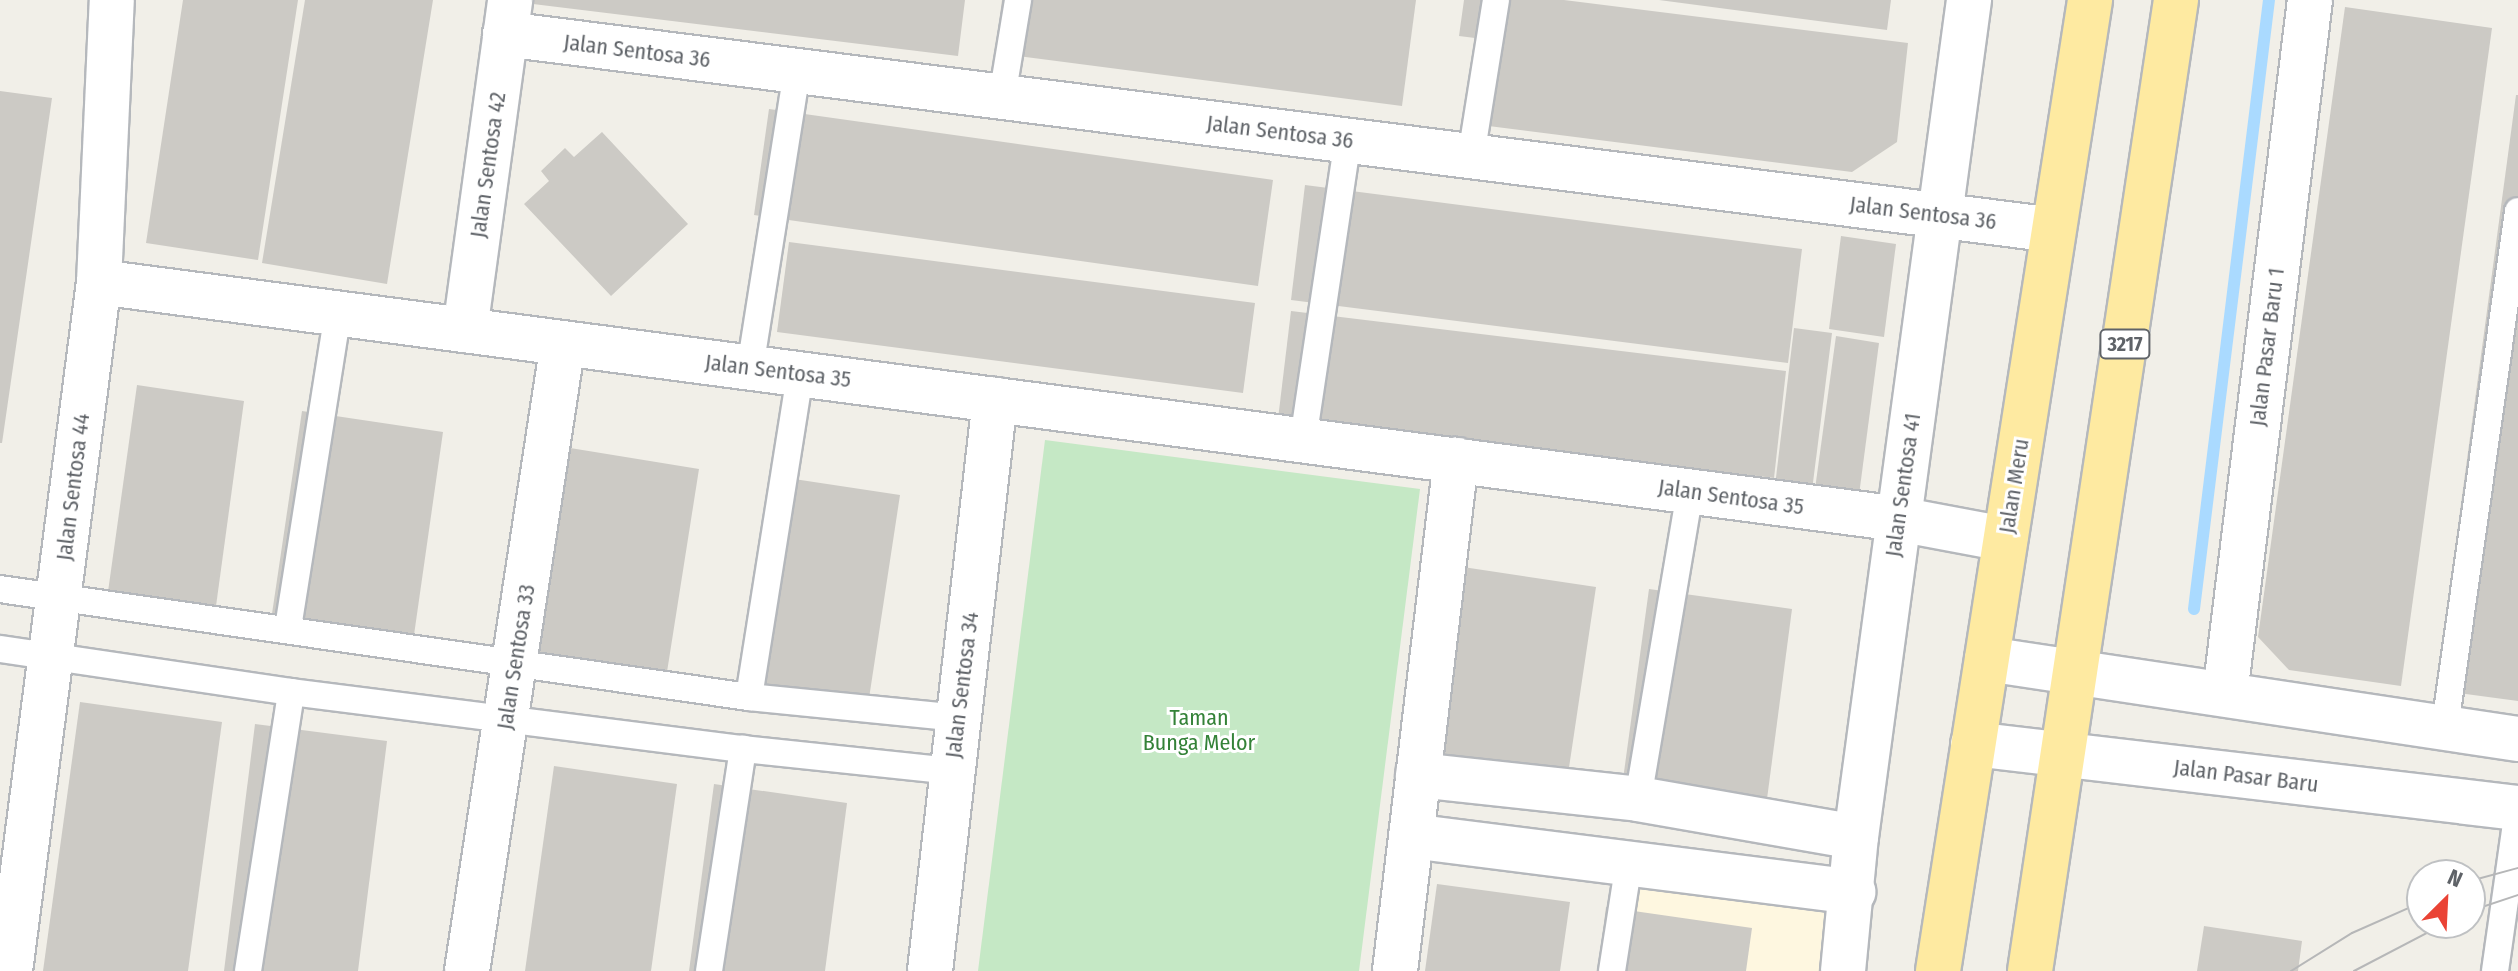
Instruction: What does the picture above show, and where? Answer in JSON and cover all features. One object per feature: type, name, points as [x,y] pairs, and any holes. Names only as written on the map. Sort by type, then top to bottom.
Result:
[{"type":"highway","name":"Jalan Meru","points":[[1938,971],[2090,0]]},
{"type":"highway","name":"3217","points":[[2030,971],[2180,5]]},
{"type":"street","name":"Jalan Sentosa 44","points":[[10,971],[99,282],[112,0]]},
{"type":"street","name":"Jalan Sentosa 41","points":[[1843,971],[1856,837],[1969,0]]},
{"type":"street","name":"Jalan Pasar Baru 1","points":[[2225,694],[2310,0]]},
{"type":"street","name":"Jalan Sentosa 36","points":[[508,17],[797,71],[2054,230]]},
{"type":"street","name":"Jalan Sentosa 42","points":[[465,330],[508,17]]},
{"type":"street","name":"Jalan Sentosa 35","points":[[99,282],[1898,519],[2005,539]]},
{"type":"street","name":"Jalan Sentosa 33","points":[[467,971],[563,343]]},
{"type":"street","name":"Jalan Sentosa 34","points":[[930,971],[995,400]]},
{"type":"street","points":[[1395,971],[1456,460]]},
{"type":"street","points":[[1987,659],[2518,739]]},
{"type":"street","name":"Jalan Pasar Baru","points":[[1973,744],[2518,808]]},
{"type":"street","points":[[1418,775],[1638,799],[1856,837]]},
{"type":"street","points":[[1411,836],[1853,892]]},
{"type":"lane","points":[[1002,97],[1018,0]]},
{"type":"lane","points":[[1471,156],[1496,0]]},
{"type":"lane","points":[[750,368],[797,71]]},
{"type":"lane","points":[[1303,440],[1348,140]]},
{"type":"lane","points":[[2445,726],[2518,211]]},
{"type":"lane","points":[[288,628],[338,313]]},
{"type":"lane","points":[[749,697],[800,374]]},
{"type":"lane","points":[[1638,799],[1690,491]]},
{"type":"lane","points":[[0,589],[288,628],[515,665],[749,697],[959,718]]},
{"type":"lane","points":[[0,649],[291,692],[743,749],[952,771]]},
{"type":"lane","points":[[248,971],[291,692]]},
{"type":"lane","points":[[709,971],[743,749]]},
{"type":"lane","points":[[2495,971],[2518,808]]},
{"type":"lane","points":[[1612,971],[1629,863]]},
{"type":"shaded area","points":[[1635,879],[1836,905],[1826,971],[1621,971]]},
{"type":"green space","name":"Taman Bunga Melor","points":[[1045,440],[1420,489],[1359,971],[978,971]]},
{"type":"building","points":[[183,0],[298,0],[258,260],[146,243]]},
{"type":"building","points":[[305,0],[433,0],[387,284],[262,263]]},
{"type":"building","points":[[533,0],[965,0],[958,56],[533,4]]},
{"type":"building","points":[[1002,0],[1416,0],[1402,106],[995,53]]},
{"type":"building","points":[[1464,0],[1564,0],[1908,43],[1897,142],[1852,172],[1465,123],[1475,38],[1459,36]]},
{"type":"building","points":[[1659,0],[1891,0],[1887,30]]},
{"type":"building","points":[[2345,7],[2492,28],[2401,686],[2289,670],[2258,637]]},
{"type":"building","points":[[0,91],[52,98],[2,443],[0,443]]},
{"type":"building","points":[[2518,95],[2518,701],[2436,690]]},
{"type":"building","points":[[769,109],[1273,180],[1258,286],[754,215]]},
{"type":"building","points":[[602,132],[688,224],[611,296],[524,204],[549,181],[541,171],[565,148],[574,157]]},
{"type":"building","points":[[1305,185],[1802,249],[1788,363],[1291,300]]},
{"type":"building","points":[[1841,236],[1896,244],[1884,337],[1829,329]]},
{"type":"building","points":[[789,242],[1255,303],[1243,393],[777,332]]},
{"type":"building","points":[[1291,311],[1786,371],[1774,478],[1278,419]]},
{"type":"building","points":[[1794,328],[1832,333],[1811,498],[1774,494]]},
{"type":"building","points":[[1836,336],[1879,343],[1859,495],[1815,489]]},
{"type":"building","points":[[137,385],[244,401],[213,628],[105,613]]},
{"type":"building","points":[[302,411],[443,432],[411,656],[269,634]]},
{"type":"building","points":[[564,447],[699,469],[664,691],[529,669]]},
{"type":"building","points":[[794,479],[900,495],[866,718],[761,701]]},
{"type":"building","points":[[1443,564],[1596,587],[1564,801],[1411,777]]},
{"type":"building","points":[[1649,589],[1792,609],[1762,837],[1618,816]]},
{"type":"building","points":[[80,702],[222,722],[188,971],[43,971]]},
{"type":"building","points":[[255,724],[387,741],[358,971],[224,971]]},
{"type":"building","points":[[554,766],[677,784],[651,971],[525,971]]},
{"type":"building","points":[[714,784],[847,803],[825,971],[689,971]]},
{"type":"building","points":[[1437,884],[1570,902],[1560,971],[1425,971]]},
{"type":"building","points":[[1606,907],[1752,928],[1746,971],[1598,971]]},
{"type":"building","points":[[2204,926],[2302,941],[2298,971],[2197,971]]},
{"type":"waterway","points":[[2194,609],[2269,0]]},
{"type":"tram line","points":[[2486,877],[2518,868]]},
{"type":"tram line","points":[[2486,906],[2518,895]]},
{"type":"tram line","points":[[2291,971],[2352,933],[2406,909]]},
{"type":"tram line","points":[[2354,971],[2415,939]]}]
